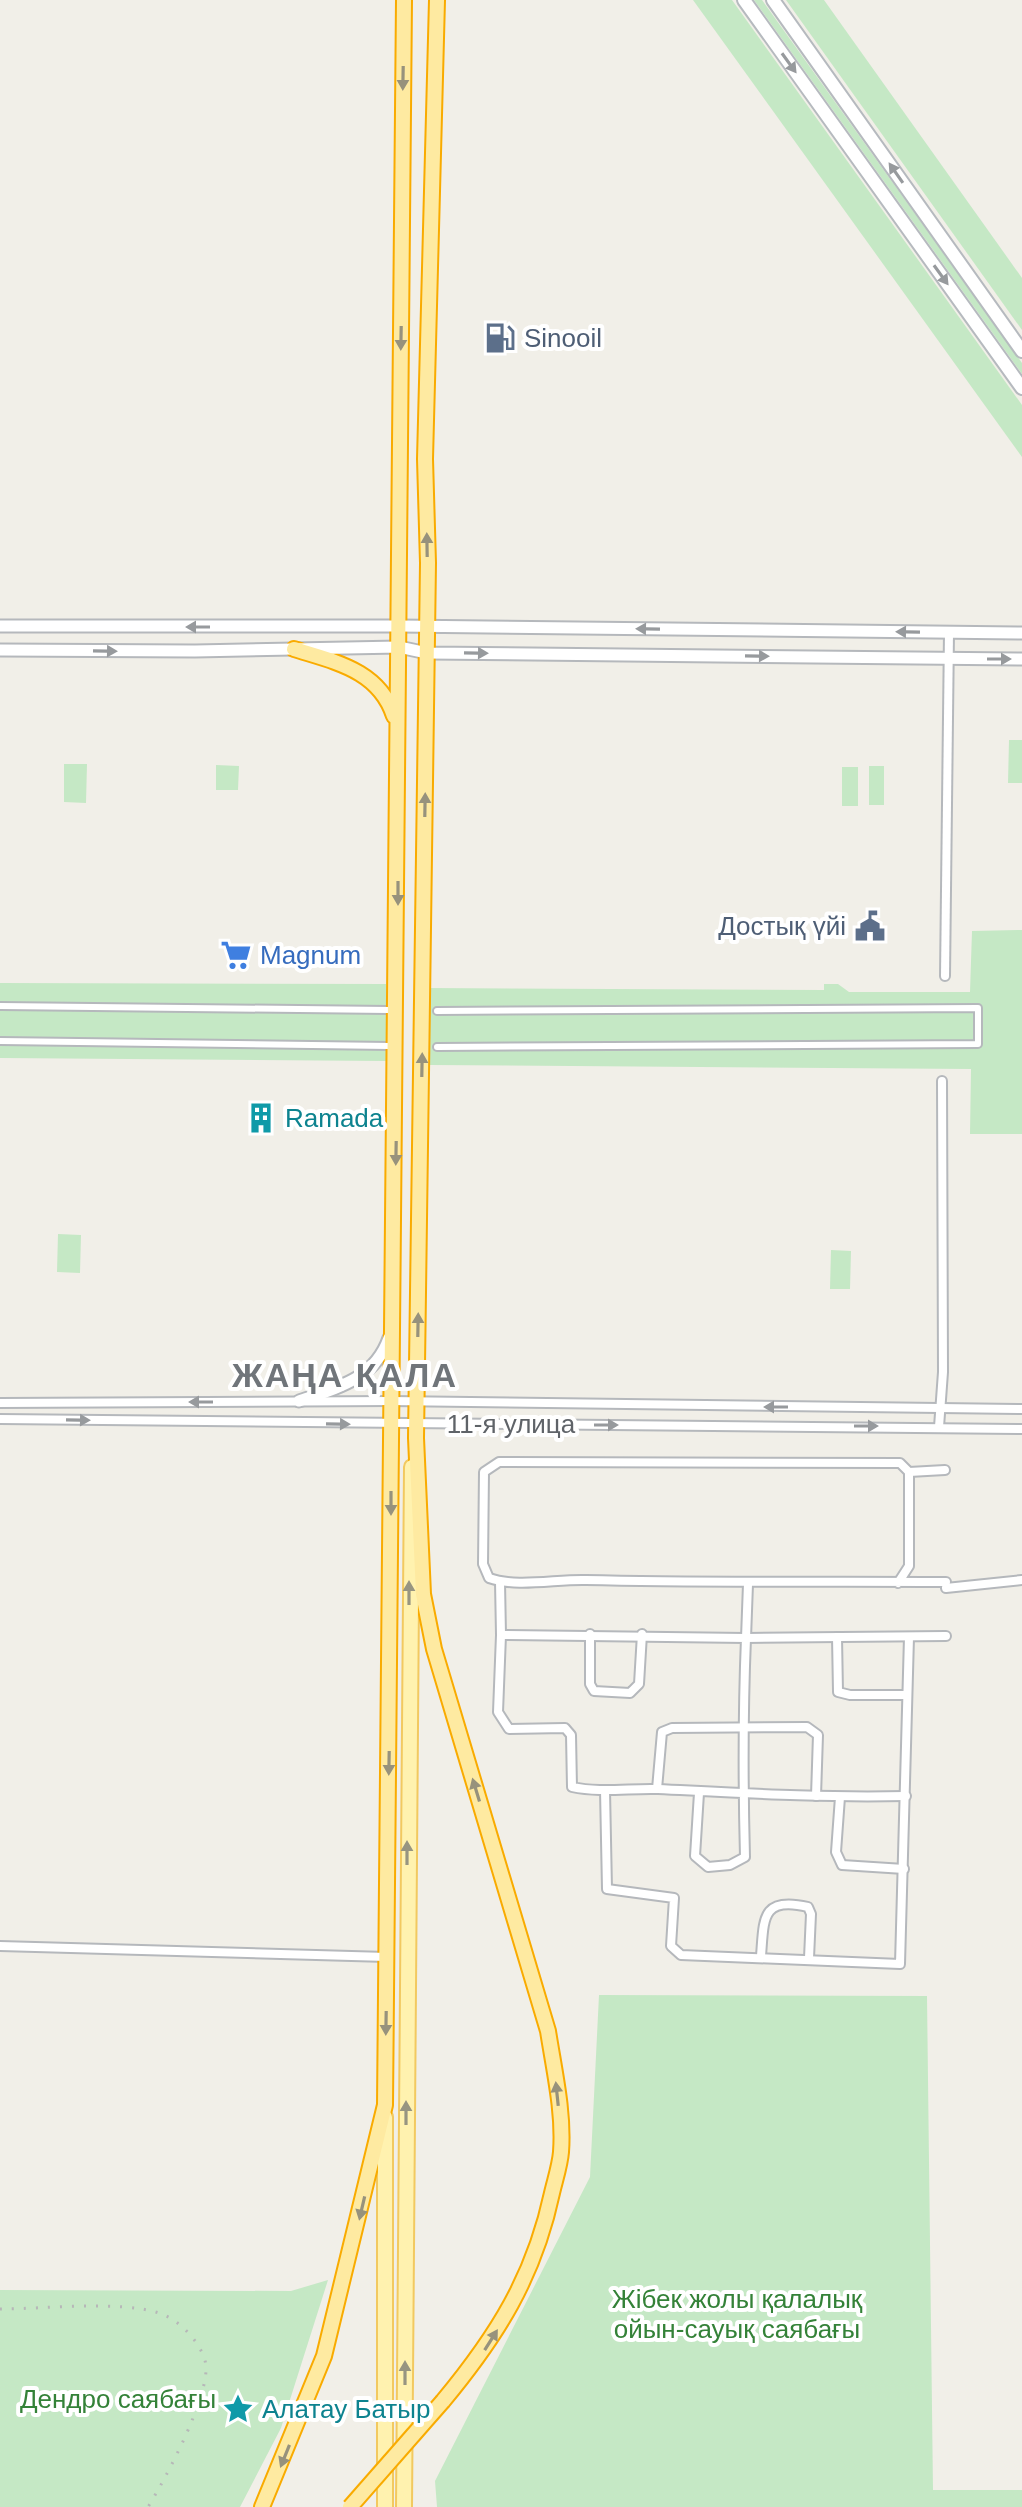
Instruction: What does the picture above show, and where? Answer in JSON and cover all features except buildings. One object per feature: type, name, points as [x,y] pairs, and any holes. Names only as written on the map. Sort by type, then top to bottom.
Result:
[{"type":"highway","points":[[262,2507],[324,2356],[385,2105],[404,0]]},
{"type":"highway","points":[[350,2507],[478,2359],[517,2298],[544,2231],[561,2152],[558,2094],[548,2031],[434,1649],[423,1594],[416,1403],[427,653],[425,459],[437,0]]},
{"type":"highway","points":[[294,649],[368,678],[390,702],[398,729]]},
{"type":"main road","points":[[744,0],[1022,388]]},
{"type":"main road","points":[[773,0],[1022,351]]},
{"type":"main road","points":[[404,2507],[409,1536],[416,1431]]},
{"type":"main road","points":[[385,2105],[385,2507]]},
{"type":"street","points":[[0,626],[427,626],[1022,633]]},
{"type":"street","points":[[945,976],[949,632]]},
{"type":"street","points":[[0,650],[399,647],[427,653],[1022,659]]},
{"type":"street","points":[[0,1006],[389,1010]]},
{"type":"street","points":[[437,1011],[978,1008],[978,1044],[437,1047]]},
{"type":"street","points":[[0,1041],[390,1046]]},
{"type":"street","points":[[939,1427],[942,1081]]},
{"type":"street","points":[[299,1401],[345,1385],[372,1370],[384,1354],[392,1330]]},
{"type":"street","name":"11-я улица","points":[[0,1403],[391,1401],[1022,1409]]},
{"type":"street","name":"11-я улица","points":[[0,1419],[391,1425],[416,1431],[1022,1429]]},
{"type":"street","points":[[898,1583],[909,1566],[909,1472],[900,1463],[499,1462],[484,1472],[483,1564],[489,1578],[500,1582],[557,1579],[946,1585],[1022,1580]]},
{"type":"street","points":[[909,1472],[945,1470]]},
{"type":"street","points":[[500,1582],[498,1712],[509,1729],[565,1728],[571,1735],[572,1787],[840,1797],[906,1796]]},
{"type":"street","points":[[699,1793],[695,1856],[708,1867],[730,1865],[745,1857],[743,1729],[748,1584]]},
{"type":"street","points":[[590,1634],[590,1684],[594,1691],[630,1693],[639,1684],[642,1634]]},
{"type":"street","points":[[501,1635],[642,1634],[746,1638],[946,1636]]},
{"type":"street","points":[[837,1637],[838,1692],[850,1695],[906,1695]]},
{"type":"street","points":[[605,1790],[607,1889],[674,1898],[671,1946],[681,1955],[900,1964],[909,1637]]},
{"type":"street","points":[[657,1789],[662,1732],[672,1728],[814,1729],[818,1735],[816,1796]]},
{"type":"street","points":[[840,1797],[836,1852],[842,1865],[904,1869]]},
{"type":"street","points":[[761,1956],[764,1919],[768,1910],[775,1905],[801,1905],[808,1907],[811,1914],[809,1958]]},
{"type":"street","points":[[0,1946],[387,1957]]},
{"type":"green space","points":[[693,0],[732,0],[1022,405],[1022,457]]},
{"type":"green space","points":[[754,0],[762,0],[1022,363],[1022,374]]},
{"type":"green space","points":[[786,0],[824,0],[1022,278],[1022,330]]},
{"type":"green space","points":[[1009,740],[1022,740],[1022,783],[1008,783]]},
{"type":"green space","points":[[64,764],[87,764],[86,803],[64,802]]},
{"type":"green space","points":[[216,765],[239,766],[238,790],[216,790]]},
{"type":"green space","points":[[869,766],[884,766],[884,805],[869,805]]},
{"type":"green space","points":[[842,767],[858,767],[858,806],[842,806]]},
{"type":"green space","points":[[1022,930],[1022,1134],[970,1134],[971,1069],[430,1065],[427,988],[824,990],[824,984],[838,984],[849,992],[970,992],[972,931]]},
{"type":"green space","points":[[0,983],[386,984],[386,1061],[0,1058]]},
{"type":"green space","points":[[58,1234],[81,1235],[80,1273],[57,1272]]},
{"type":"green space","points":[[831,1250],[851,1251],[850,1289],[830,1289]]},
{"type":"green space","name":"Жібек жолы қалалық ойын-сауық саябағы","points":[[599,1995],[927,1996],[933,2490],[1022,2490],[1022,2507],[437,2507],[435,2481],[590,2177]]},
{"type":"green space","name":"Дендро саябағы","points":[[328,2280],[281,2428],[240,2507],[0,2507],[0,2290],[291,2291]]},
{"type":"railway","points":[[0,2309],[103,2306],[142,2309],[167,2316],[196,2342],[206,2366],[200,2398],[175,2458],[148,2507]]},
{"type":"place","name":"Sinooil","points":[[500,338]]},
{"type":"place","name":"Достық үйі","points":[[870,926]]},
{"type":"place","name":"Magnum","points":[[236,955]]},
{"type":"place","name":"Ramada","points":[[261,1118]]},
{"type":"place","name":"Алатау Батыр","points":[[238,2409]]},
{"type":"district","name":"ЖАҢА ҚАЛА","points":[[345,1375]]}]
